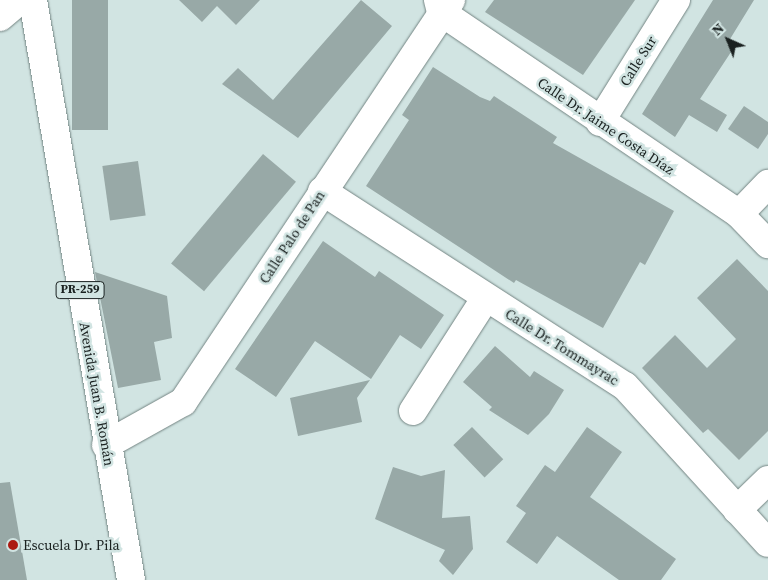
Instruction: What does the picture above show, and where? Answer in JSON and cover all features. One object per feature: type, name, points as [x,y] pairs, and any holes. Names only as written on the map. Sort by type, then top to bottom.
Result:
[{"type":"street","points":[[0,17],[20,0]]},
{"type":"street","name":"Avenida Juan B. Román","points":[[33,0],[106,446],[131,580]]},
{"type":"street","name":"Calle Sur","points":[[600,122],[676,0]]},
{"type":"street","name":"Calle Palo de Pan","points":[[106,446],[183,402],[443,4]]},
{"type":"street","name":"Calle Dr. Jaime Costa Díaz","points":[[443,4],[600,122],[738,214],[768,244]]},
{"type":"street","points":[[738,214],[768,184]]},
{"type":"street","name":"Calle Dr. Tommayrac","points":[[322,191],[485,299],[625,386],[768,543]]},
{"type":"street","points":[[413,411],[485,299]]},
{"type":"street","points":[[738,510],[768,480]]},
{"type":"building","points":[[72,0],[108,0],[108,130],[72,130]]},
{"type":"building","points":[[179,0],[260,0],[236,25],[217,6],[202,22]]},
{"type":"building","points":[[361,0],[392,26],[298,138],[222,84],[238,68],[273,100]]},
{"type":"building","points":[[494,0],[635,0],[583,75],[485,12]]},
{"type":"building","points":[[713,0],[754,0],[727,44],[733,49],[700,99],[727,115],[717,132],[689,115],[675,137],[642,114]]},
{"type":"building","points":[[433,67],[480,97],[490,101],[494,96],[557,137],[553,143],[674,211],[645,265],[640,262],[603,328],[516,280],[514,283],[366,186],[409,120],[402,115]]},
{"type":"building","points":[[744,106],[768,122],[768,134],[758,149],[728,129]]},
{"type":"building","points":[[263,154],[296,182],[204,291],[171,264]]},
{"type":"building","points":[[138,161],[146,215],[110,220],[102,166]]},
{"type":"building","points":[[323,241],[375,277],[379,271],[444,315],[421,349],[400,335],[371,379],[315,341],[276,397],[235,369]]},
{"type":"building","points":[[737,259],[768,291],[768,431],[739,460],[708,429],[703,433],[642,368],[675,335],[707,368],[736,339],[697,298]]},
{"type":"building","points":[[95,272],[167,296],[172,338],[154,342],[161,380],[118,388]]},
{"type":"building","points":[[495,346],[530,377],[534,371],[564,390],[549,414],[528,435],[489,410],[492,407],[463,382]]},
{"type":"building","points":[[370,380],[357,398],[362,422],[298,436],[290,398]]},
{"type":"building","points":[[472,427],[503,459],[485,477],[453,445]]},
{"type":"building","points":[[587,427],[622,452],[590,497],[676,559],[661,580],[619,580],[557,536],[537,564],[506,542],[526,513],[516,506],[545,465],[555,472]]},
{"type":"building","points":[[393,467],[421,476],[445,470],[442,518],[470,516],[473,549],[453,575],[439,561],[445,550],[375,519]]},
{"type":"building","points":[[10,482],[27,580],[0,580],[0,483]]},
{"type":"place","name":"Escuela Dr. Pila","points":[[13,545]]}]
